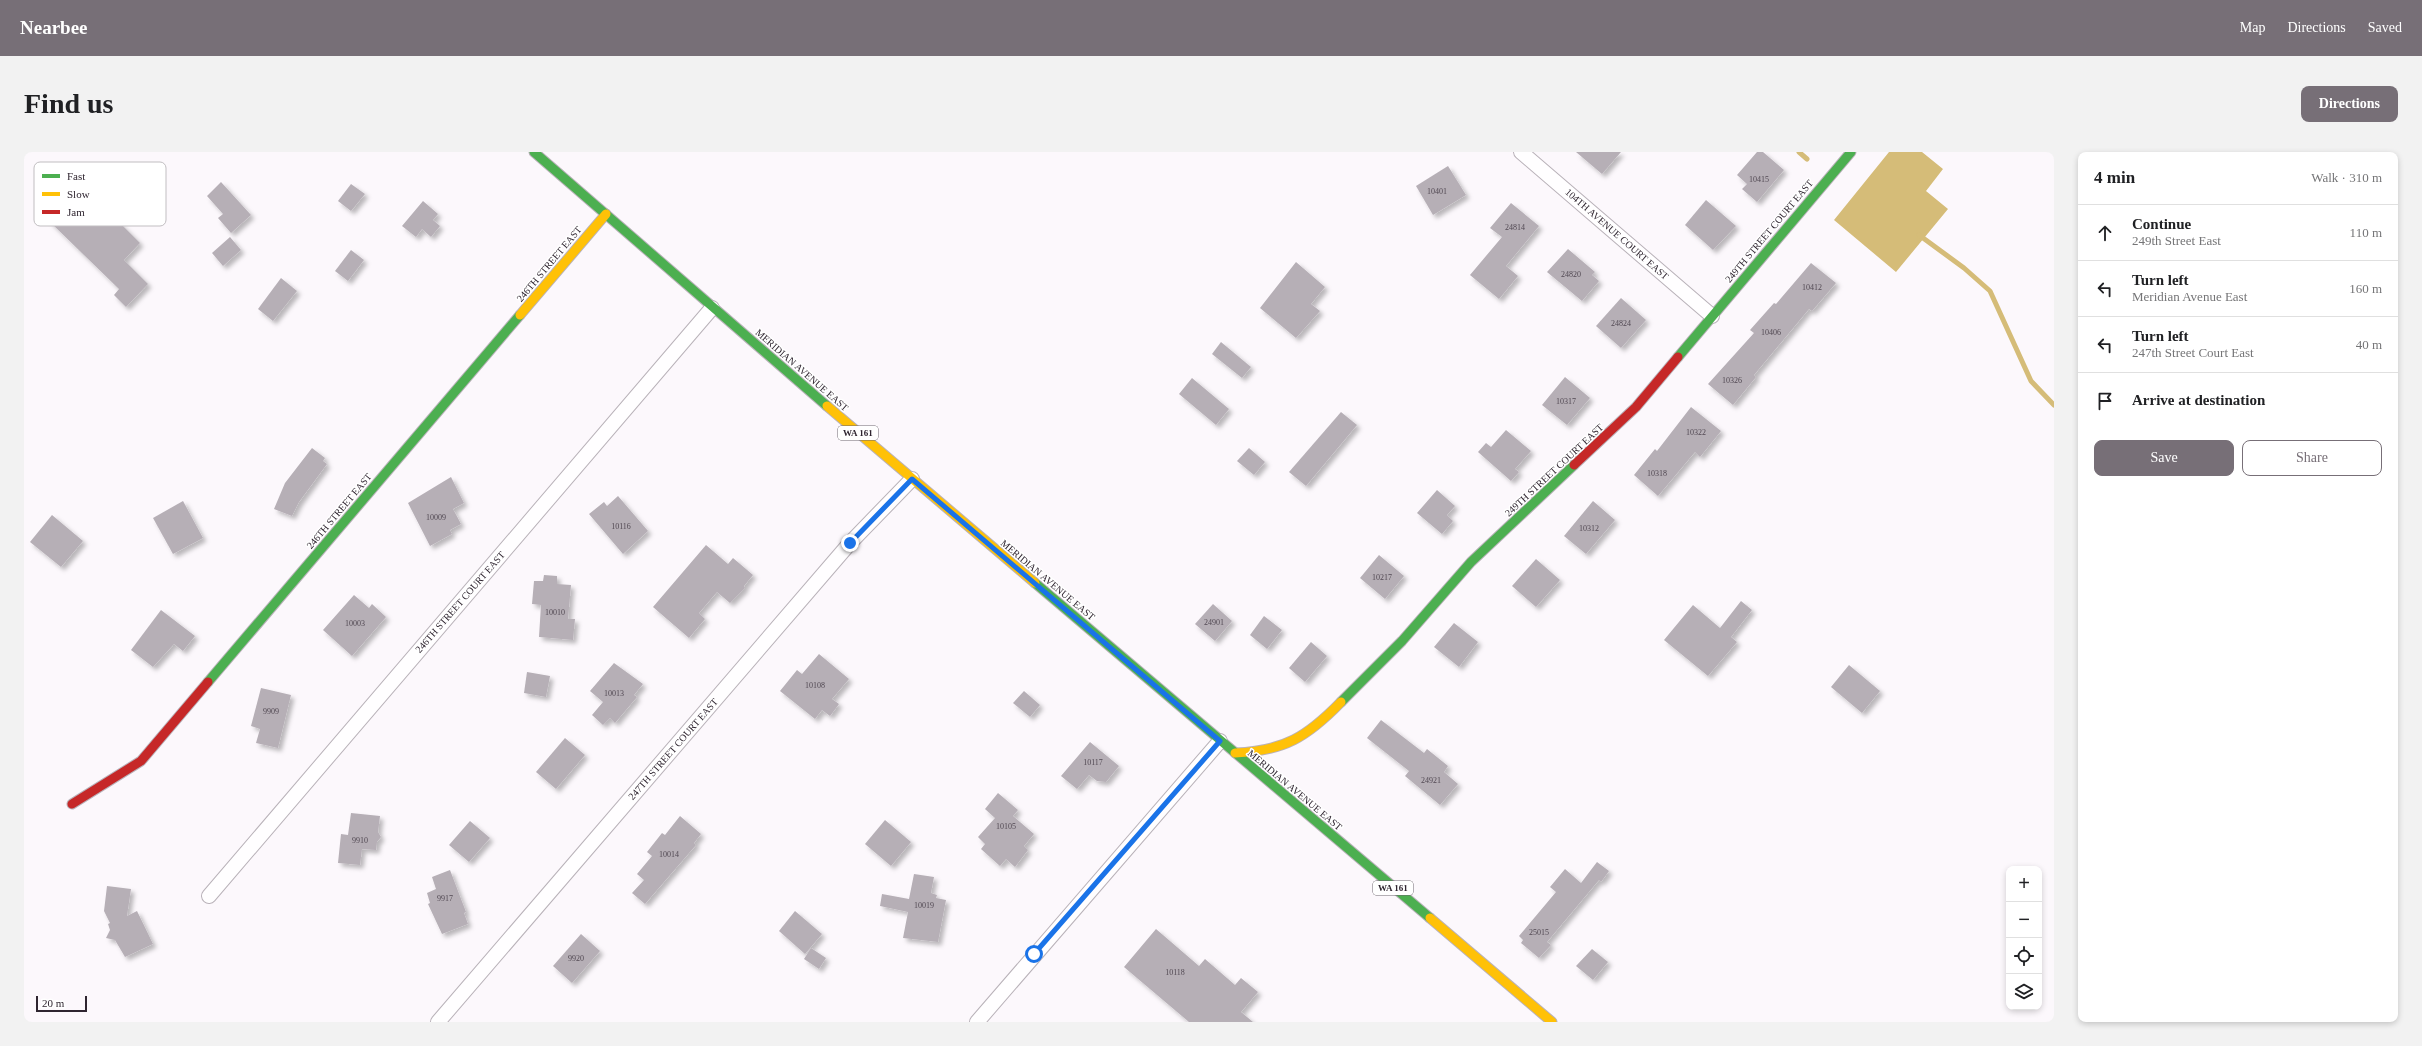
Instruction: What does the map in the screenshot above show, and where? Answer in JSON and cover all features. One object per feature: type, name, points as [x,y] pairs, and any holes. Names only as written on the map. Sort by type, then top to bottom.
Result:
[{"type":"street","name":"MERIDIAN AVENUE EAST","points":[[534,152],[712,308],[912,479],[1552,1022]]},
{"type":"street","name":"104TH AVENUE COURT EAST","points":[[1521,152],[1712,316]]},
{"type":"street","name":"249TH STREET COURT EAST","points":[[1235,753],[1259,752],[1281,747],[1312,730],[1336,708],[1402,642],[1471,562],[1622,422],[1851,152]]},
{"type":"street","name":"246TH STREET EAST","points":[[72,804],[141,761],[606,214]]},
{"type":"street","name":"246TH STREET COURT EAST","points":[[209,896],[712,308]]},
{"type":"street","name":"247TH STREET COURT EAST","points":[[438,1022],[850,543],[912,479]]},
{"type":"street","points":[[977,1022],[1220,741]]},
{"type":"shaded area","points":[[1889,152],[1922,152],[1943,169],[1926,191],[1948,209],[1896,272],[1834,220]]},
{"type":"building","points":[[1576,152],[1621,152],[1602,174]]},
{"type":"building","points":[[1757,152],[1763,152],[1784,170],[1757,202],[1742,189],[1747,184],[1737,175]]},
{"type":"building","points":[[1448,166],[1466,195],[1433,215],[1416,186]]},
{"type":"building","points":[[221,182],[251,215],[231,233],[218,218],[223,214],[207,196]]},
{"type":"building","points":[[351,184],[365,194],[351,211],[338,201]]},
{"type":"building","points":[[1706,200],[1736,226],[1713,250],[1685,225]]},
{"type":"building","points":[[423,201],[438,214],[433,220],[440,226],[431,237],[422,229],[416,237],[402,226]]},
{"type":"building","points":[[1511,203],[1539,226],[1506,266],[1518,276],[1499,299],[1470,275],[1502,237],[1490,228]]},
{"type":"building","points":[[54,226],[123,226],[140,243],[124,260],[148,284],[126,307],[114,295],[119,289]]},
{"type":"building","points":[[230,237],[241,250],[223,266],[212,253]]},
{"type":"building","points":[[1568,249],[1595,272],[1592,275],[1599,281],[1582,301],[1547,272]]},
{"type":"building","points":[[351,250],[364,260],[348,281],[335,271]]},
{"type":"building","points":[[1296,262],[1325,287],[1311,304],[1320,311],[1296,338],[1260,308]]},
{"type":"building","points":[[1811,263],[1836,283],[1812,311],[1809,309],[1754,375],[1756,377],[1733,405],[1708,384],[1754,333],[1750,330],[1774,303],[1776,304]]},
{"type":"building","points":[[281,278],[297,291],[273,321],[258,309]]},
{"type":"building","points":[[1621,298],[1646,320],[1621,348],[1596,326]]},
{"type":"building","points":[[1221,342],[1251,367],[1242,378],[1212,354]]},
{"type":"building","points":[[1565,377],[1590,398],[1567,425],[1542,405]]},
{"type":"building","points":[[1192,378],[1229,409],[1216,425],[1179,394]]},
{"type":"building","points":[[1691,407],[1721,431],[1700,457],[1695,452],[1658,496],[1634,475],[1655,449],[1657,451]]},
{"type":"building","points":[[1341,412],[1357,425],[1306,486],[1289,472]]},
{"type":"building","points":[[1506,430],[1531,451],[1515,469],[1519,472],[1511,481],[1478,452],[1486,443],[1491,447]]},
{"type":"building","points":[[312,448],[325,458],[323,461],[327,464],[299,502],[292,516],[274,509],[285,483]]},
{"type":"building","points":[[1249,448],[1265,462],[1254,475],[1237,461]]},
{"type":"building","points":[[451,477],[464,503],[453,509],[461,524],[450,530],[452,534],[430,546],[408,503]]},
{"type":"building","points":[[1437,490],[1455,506],[1447,515],[1453,521],[1442,534],[1417,513]]},
{"type":"building","points":[[618,496],[648,531],[623,554],[589,514],[604,502],[607,506]]},
{"type":"building","points":[[183,501],[203,538],[173,554],[153,518]]},
{"type":"building","points":[[1593,501],[1615,520],[1586,554],[1564,536]]},
{"type":"building","points":[[52,515],[83,541],[61,567],[30,542]]},
{"type":"building","points":[[706,545],[728,564],[733,558],[753,575],[744,586],[745,588],[730,603],[717,592],[699,613],[705,619],[689,638],[653,607]]},
{"type":"building","points":[[1379,555],[1404,576],[1385,599],[1360,578]]},
{"type":"building","points":[[1536,559],[1560,580],[1536,607],[1512,586]]},
{"type":"building","points":[[544,575],[557,576],[557,584],[571,585],[568,619],[575,619],[573,640],[539,637],[541,605],[532,604],[534,581],[543,581]]},
{"type":"building","points":[[354,595],[369,608],[372,604],[386,617],[352,656],[323,630]]},
{"type":"building","points":[[1741,601],[1752,610],[1731,637],[1737,642],[1708,676],[1664,640],[1693,605],[1720,628]]},
{"type":"building","points":[[1213,604],[1232,621],[1215,641],[1195,624]]},
{"type":"building","points":[[161,610],[195,636],[183,651],[174,644],[153,667],[131,650]]},
{"type":"building","points":[[1264,616],[1282,630],[1267,649],[1250,635]]},
{"type":"building","points":[[1454,623],[1478,642],[1459,667],[1434,647]]},
{"type":"building","points":[[1311,642],[1327,656],[1305,682],[1289,668]]},
{"type":"building","points":[[819,654],[849,679],[832,699],[839,704],[830,716],[822,710],[815,719],[780,691],[797,670],[802,674]]},
{"type":"building","points":[[614,663],[643,684],[634,695],[637,697],[615,723],[610,718],[603,725],[592,715],[603,702],[590,691]]},
{"type":"building","points":[[1849,665],[1880,691],[1862,713],[1831,687]]},
{"type":"building","points":[[527,672],[550,676],[546,697],[524,693]]},
{"type":"building","points":[[261,688],[291,695],[278,748],[256,743],[260,729],[251,726]]},
{"type":"building","points":[[1024,691],[1040,705],[1030,717],[1013,703]]},
{"type":"building","points":[[1381,720],[1424,753],[1427,749],[1448,766],[1444,772],[1458,784],[1440,805],[1405,776],[1409,771],[1367,738]]},
{"type":"building","points":[[565,738],[585,755],[556,789],[536,772]]},
{"type":"building","points":[[1090,742],[1119,766],[1106,782],[1097,781],[1089,775],[1077,789],[1061,776]]},
{"type":"building","points":[[998,793],[1018,810],[1013,816],[1034,834],[1024,846],[1028,850],[1015,867],[1006,859],[1000,866],[981,849],[985,844],[978,837],[995,818],[985,809]]},
{"type":"building","points":[[351,813],[380,816],[378,832],[381,837],[377,842],[376,850],[362,849],[360,865],[338,863],[341,834],[348,835]]},
{"type":"building","points":[[680,816],[701,834],[694,843],[696,845],[645,904],[632,893],[644,880],[637,874],[652,856],[647,852],[662,833],[665,835]]},
{"type":"building","points":[[885,820],[911,842],[891,866],[865,844]]},
{"type":"building","points":[[470,821],[490,838],[469,862],[449,845]]},
{"type":"building","points":[[1597,862],[1609,871],[1601,882],[1599,880],[1547,942],[1551,945],[1539,958],[1521,943],[1523,940],[1519,936],[1556,892],[1550,887],[1565,869],[1581,883]]},
{"type":"building","points":[[450,870],[466,912],[464,913],[468,924],[442,934],[428,904],[430,903],[427,893],[436,889],[432,877]]},
{"type":"building","points":[[914,874],[934,877],[931,893],[937,895],[936,898],[946,900],[938,942],[903,938],[908,912],[880,906],[882,894],[909,899]]},
{"type":"building","points":[[107,886],[131,889],[127,916],[137,911],[153,944],[125,957],[115,940],[106,938],[110,930],[108,924],[110,923],[104,911]]},
{"type":"building","points":[[795,911],[822,934],[805,954],[779,931]]},
{"type":"building","points":[[1156,929],[1199,966],[1205,959],[1235,985],[1241,978],[1258,992],[1241,1012],[1253,1022],[1189,1022],[1124,967]]},
{"type":"building","points":[[581,934],[600,951],[572,983],[553,966]]},
{"type":"building","points":[[811,948],[826,958],[819,969],[804,959]]},
{"type":"building","points":[[1592,949],[1608,962],[1593,980],[1576,966]]},
{"type":"waterway","points":[[1799,152],[1807,159]]},
{"type":"waterway","points":[[1919,235],[1964,268],[1990,291],[2031,381],[2054,405]]},
{"type":"traffic: fast","points":[[534,152],[827,406]]},
{"type":"traffic: fast","points":[[1678,357],[1851,152]]},
{"type":"traffic: fast","points":[[208,682],[520,315]]},
{"type":"traffic: fast","points":[[1341,702],[1402,641],[1471,562],[1574,465]]},
{"type":"traffic: fast","points":[[1035,583],[1430,918]]},
{"type":"traffic: slow","points":[[520,315],[606,214]]},
{"type":"traffic: slow","points":[[827,406],[1035,583]]},
{"type":"traffic: slow","points":[[1235,753],[1267,749],[1294,740],[1317,724],[1341,702]]},
{"type":"traffic: slow","points":[[1430,918],[1552,1022]]},
{"type":"traffic: jam","points":[[1574,465],[1636,407],[1678,357]]},
{"type":"traffic: jam","points":[[72,804],[141,761],[208,682]]},
{"type":"route","points":[[850,543],[912,479],[1220,741],[1034,954]]}]
